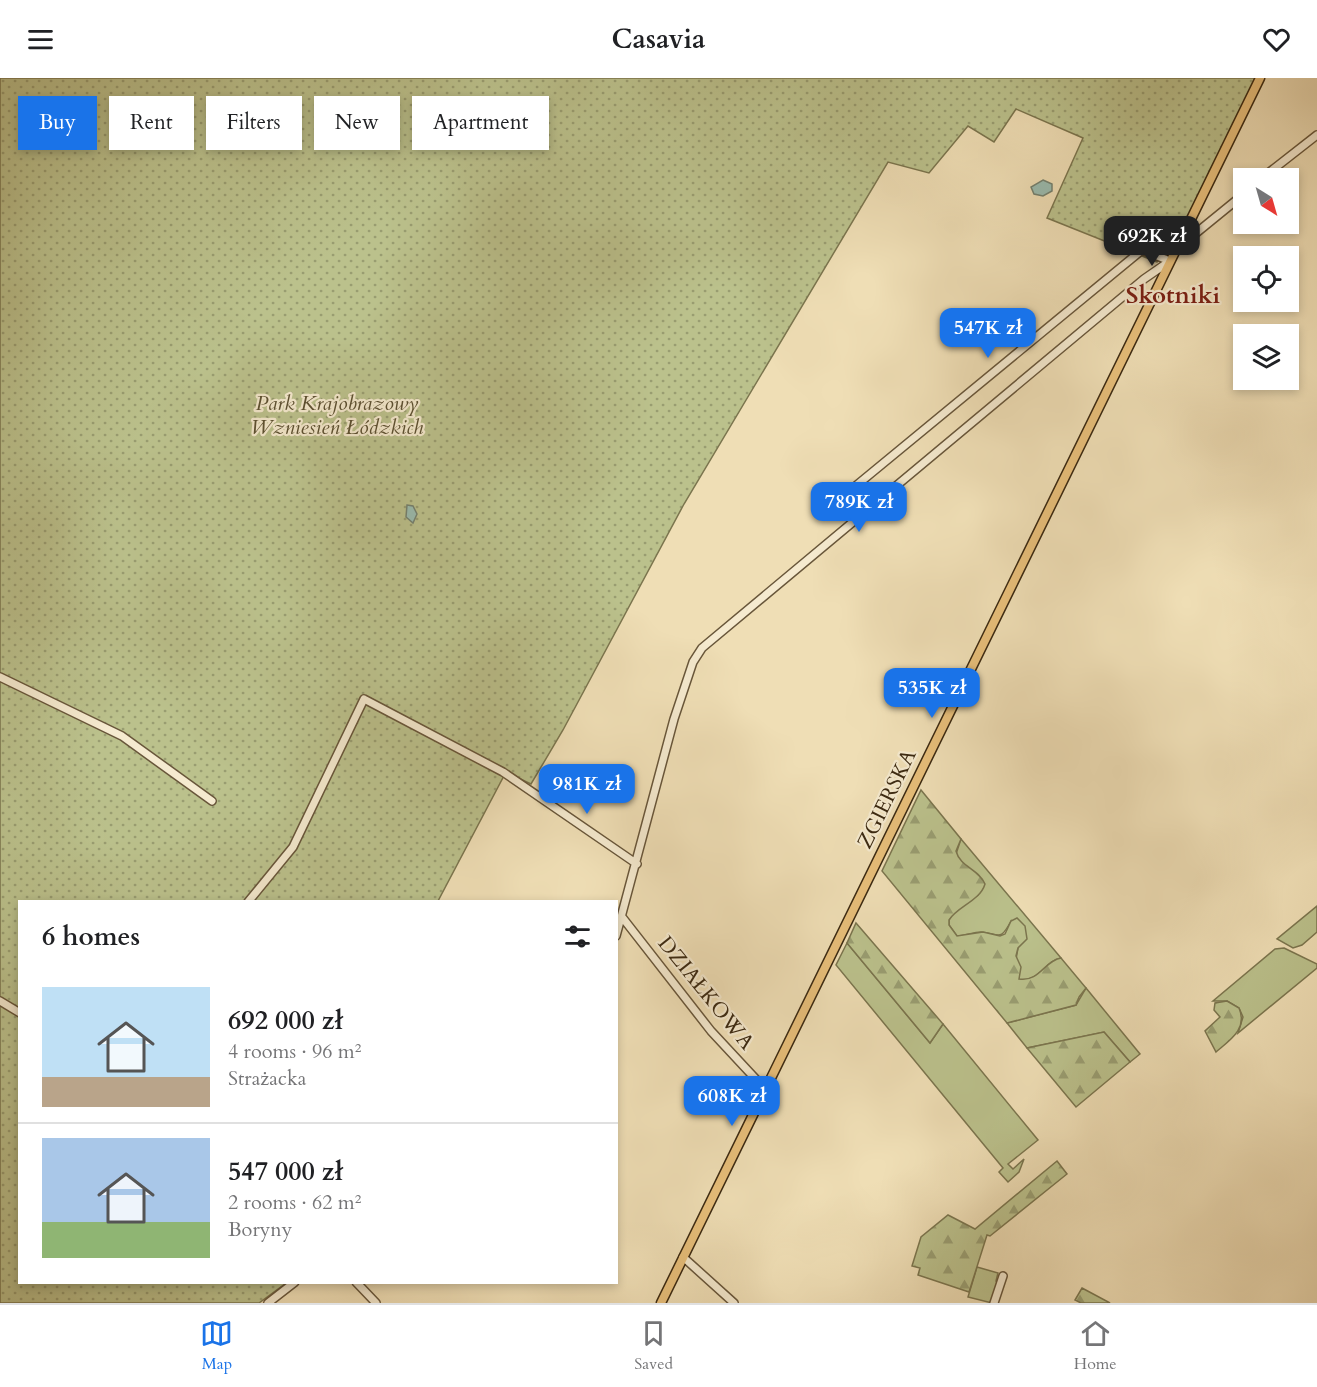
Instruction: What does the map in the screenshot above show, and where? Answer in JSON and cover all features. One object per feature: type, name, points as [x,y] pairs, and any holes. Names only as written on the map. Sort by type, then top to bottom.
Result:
[{"type":"main road","name":"ZGIERSKA","points":[[661,1303],[1260,78]]},
{"type":"street","points":[[1275,168],[1317,135]]},
{"type":"street","points":[[1179,244],[1190,238],[1233,203]]},
{"type":"street","points":[[852,489],[1142,250],[1170,261]]},
{"type":"street","points":[[618,930],[674,719],[693,662],[702,648],[1126,294],[1170,261]]},
{"type":"street","points":[[0,677],[122,736],[212,801]]},
{"type":"street","points":[[250,900],[292,847],[364,699],[503,772],[637,864]]},
{"type":"street","name":"DZIAŁKOWA","points":[[622,917],[711,1031],[765,1089]]},
{"type":"street","points":[[0,1001],[18,1012]]},
{"type":"street","points":[[683,1257],[734,1303]]},
{"type":"street","points":[[994,1303],[1003,1276]]},
{"type":"street","points":[[268,1303],[292,1284]]},
{"type":"street","points":[[358,1284],[376,1303]]},
{"type":"green space","name":"Park Krajobrazowy Wzniesień Łódzkich","points":[[0,78],[1256,78],[1186,224],[1177,222],[1157,262],[1047,218],[1083,138],[1016,109],[994,142],[968,126],[929,173],[888,162],[684,504],[563,730],[531,784],[506,772],[439,900],[18,900],[18,1284],[285,1284],[259,1303],[0,1303]]},
{"type":"green space","points":[[921,790],[961,839],[956,851],[961,861],[985,884],[979,895],[953,915],[949,920],[949,925],[957,936],[983,932],[1000,936],[1005,934],[1011,921],[1017,918],[1025,926],[1027,939],[1018,948],[1016,956],[1021,967],[1019,979],[1032,977],[1050,963],[1061,958],[1086,988],[1076,1005],[1007,1023],[882,871]]},
{"type":"green space","points":[[961,839],[1061,958],[1050,963],[1032,978],[1019,980],[1016,959],[1018,948],[1011,921],[1004,932],[999,935],[981,932],[957,936],[949,925],[953,913],[978,895],[956,854]]},
{"type":"green space","points":[[1317,906],[1317,932],[1302,945],[1293,948],[1277,939]]},
{"type":"green space","points":[[856,923],[943,1024],[930,1043],[847,943]]},
{"type":"green space","points":[[847,943],[930,1043],[943,1024],[1038,1140],[1008,1164],[1013,1169],[1024,1159],[1019,1172],[1008,1182],[999,1172],[1003,1168],[836,965]]},
{"type":"green space","points":[[1284,948],[1317,964],[1317,968],[1238,1033],[1243,1017],[1239,1008],[1227,1001],[1213,1001],[1275,949]]},
{"type":"green space","points":[[1086,988],[1140,1054],[1130,1062],[1104,1032],[1027,1048],[1007,1023],[1076,1005]]},
{"type":"green space","points":[[1227,1001],[1239,1008],[1241,1022],[1236,1033],[1216,1052],[1205,1031],[1220,1017],[1214,1010],[1215,1003]]},
{"type":"green space","points":[[1104,1032],[1130,1062],[1076,1107],[1027,1048]]},
{"type":"green space","points":[[1057,1161],[1067,1174],[990,1236],[987,1235],[969,1292],[918,1275],[920,1268],[912,1266],[921,1237],[948,1215],[975,1229]]},
{"type":"green space","points":[[977,1267],[998,1273],[992,1303],[968,1297]]},
{"type":"green space","points":[[1082,1288],[1110,1303],[1081,1303],[1075,1300]]},
{"type":"water","points":[[1043,180],[1052,184],[1052,191],[1043,196],[1034,194],[1031,187]]},
{"type":"water","points":[[407,505],[413,506],[417,514],[413,523],[406,517]]},
{"type":"district","name":"Skotniki","points":[[1173,295]]}]
